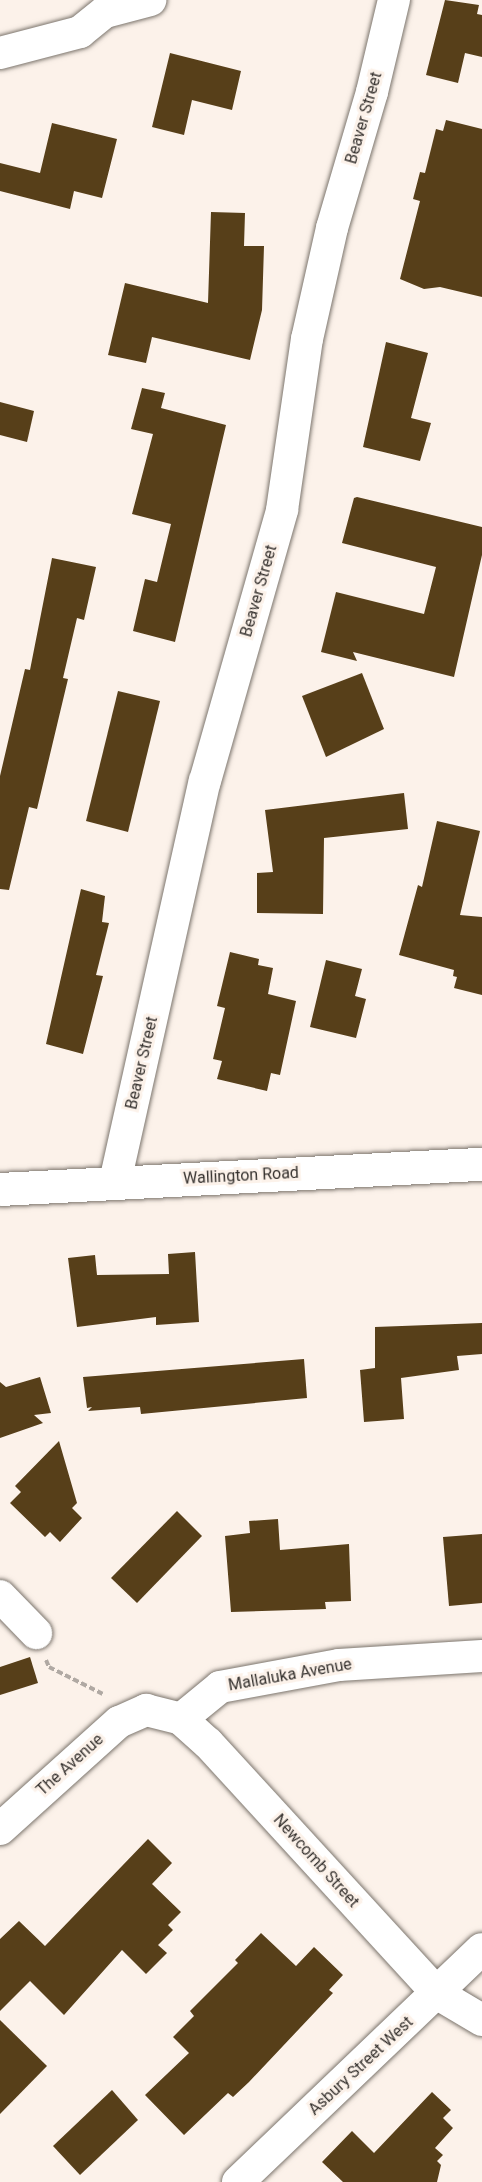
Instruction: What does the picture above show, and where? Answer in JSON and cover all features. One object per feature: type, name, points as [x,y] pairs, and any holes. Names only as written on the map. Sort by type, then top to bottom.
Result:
[{"type":"street","points":[[0,53],[80,32],[105,12],[150,0]]},
{"type":"street","name":"Beaver Street","points":[[115,1182],[205,781],[282,510],[307,339],[332,228],[372,92],[394,0]]},
{"type":"street","name":"Wallington Road","points":[[0,1189],[482,1164]]},
{"type":"street","points":[[0,1596],[36,1633]]},
{"type":"street","name":"Mallaluka Avenue","points":[[181,1719],[219,1688],[339,1665],[482,1656]]},
{"type":"street","name":"Newcomb Street","points":[[146,1710],[181,1719],[208,1743],[438,1994],[482,2020]]},
{"type":"street","name":"The Avenue","points":[[0,1829],[118,1722],[146,1710]]},
{"type":"street","name":"Asbury Street West","points":[[238,2182],[438,1994],[482,1949]]},
{"type":"path","points":[[36,1633],[49,1667],[75,1682],[146,1710]]},
{"type":"building","points":[[445,0],[479,5],[477,14],[482,15],[482,57],[465,53],[458,83],[426,75]]},
{"type":"building","points":[[170,53],[241,71],[232,110],[192,100],[184,135],[152,127]]},
{"type":"building","points":[[446,120],[482,129],[482,297],[440,287],[424,289],[400,279],[420,201],[413,199],[420,172],[425,173],[436,129],[443,131]]},
{"type":"building","points":[[52,123],[117,139],[102,198],[74,191],[70,209],[0,191],[0,163],[40,173]]},
{"type":"building","points":[[211,212],[245,213],[244,246],[264,246],[262,310],[250,360],[152,337],[146,363],[108,355],[125,283],[208,303]]},
{"type":"building","points":[[386,342],[428,353],[411,418],[431,423],[420,461],[363,447]]},
{"type":"building","points":[[142,388],[165,393],[161,408],[226,425],[175,642],[133,631],[145,579],[157,582],[171,524],[132,514],[153,434],[131,429]]},
{"type":"building","points":[[0,402],[34,411],[27,442],[0,435]]},
{"type":"building","points":[[354,498],[482,527],[482,555],[454,677],[353,652],[357,661],[321,652],[336,592],[424,614],[436,567],[342,543]]},
{"type":"building","points":[[52,558],[96,567],[84,620],[77,618],[63,678],[68,679],[37,809],[29,807],[9,890],[0,889],[0,776],[25,669],[30,670]]},
{"type":"building","points":[[362,673],[384,729],[326,757],[302,696]]},
{"type":"building","points":[[118,691],[160,701],[128,832],[86,821]]},
{"type":"building","points":[[404,793],[408,829],[324,838],[323,914],[257,913],[257,873],[273,872],[265,810]]},
{"type":"building","points":[[437,821],[480,831],[460,915],[482,917],[482,995],[454,988],[457,977],[453,976],[454,970],[399,955],[418,885],[422,887]]},
{"type":"building","points":[[81,889],[105,896],[102,922],[109,923],[96,975],[103,976],[83,1054],[46,1044]]},
{"type":"building","points":[[230,952],[259,959],[258,965],[273,968],[268,994],[296,1001],[280,1075],[271,1073],[267,1091],[217,1079],[222,1061],[213,1059],[225,1008],[217,1006]]},
{"type":"building","points":[[326,960],[362,969],[355,996],[366,999],[356,1038],[310,1027]]},
{"type":"building","points":[[195,1252],[199,1322],[156,1325],[156,1317],[77,1327],[68,1258],[95,1255],[97,1275],[169,1274],[168,1254]]},
{"type":"building","points":[[482,1323],[482,1354],[457,1356],[459,1370],[401,1378],[404,1419],[364,1422],[360,1370],[375,1368],[375,1327]]},
{"type":"building","points":[[304,1359],[307,1398],[141,1414],[140,1407],[88,1411],[92,1407],[87,1408],[83,1377]]},
{"type":"building","points":[[40,1377],[51,1413],[34,1415],[43,1423],[0,1438],[0,1382],[6,1387]]},
{"type":"building","points":[[59,1441],[77,1503],[72,1508],[82,1518],[60,1542],[50,1532],[45,1537],[10,1503],[21,1492],[15,1486]]},
{"type":"building","points":[[177,1511],[202,1536],[137,1603],[111,1578]]},
{"type":"building","points":[[278,1519],[280,1550],[349,1544],[351,1601],[325,1602],[326,1609],[231,1612],[225,1536],[250,1533],[249,1521]]},
{"type":"building","points":[[482,1534],[482,1603],[449,1606],[443,1537]]},
{"type":"building","points":[[30,1657],[38,1683],[0,1695],[0,1667]]},
{"type":"building","points":[[148,1839],[172,1863],[152,1884],[181,1912],[168,1925],[173,1930],[158,1945],[167,1953],[146,1974],[122,1950],[64,2015],[30,1981],[0,2011],[0,1939],[19,1921],[45,1946]]},
{"type":"building","points":[[261,1933],[296,1966],[314,1947],[343,1975],[329,1990],[333,1993],[249,2082],[233,2097],[228,2093],[184,2135],[145,2095],[189,2053],[173,2037],[194,2016],[190,2011],[238,1963],[235,1960]]},
{"type":"building","points":[[0,2020],[47,2066],[0,2114]]},
{"type":"building","points":[[112,2090],[138,2120],[80,2175],[53,2146]]},
{"type":"building","points":[[432,2092],[451,2110],[443,2118],[453,2128],[435,2148],[443,2155],[437,2161],[441,2165],[437,2182],[343,2182],[322,2162],[352,2131],[374,2153]]}]
